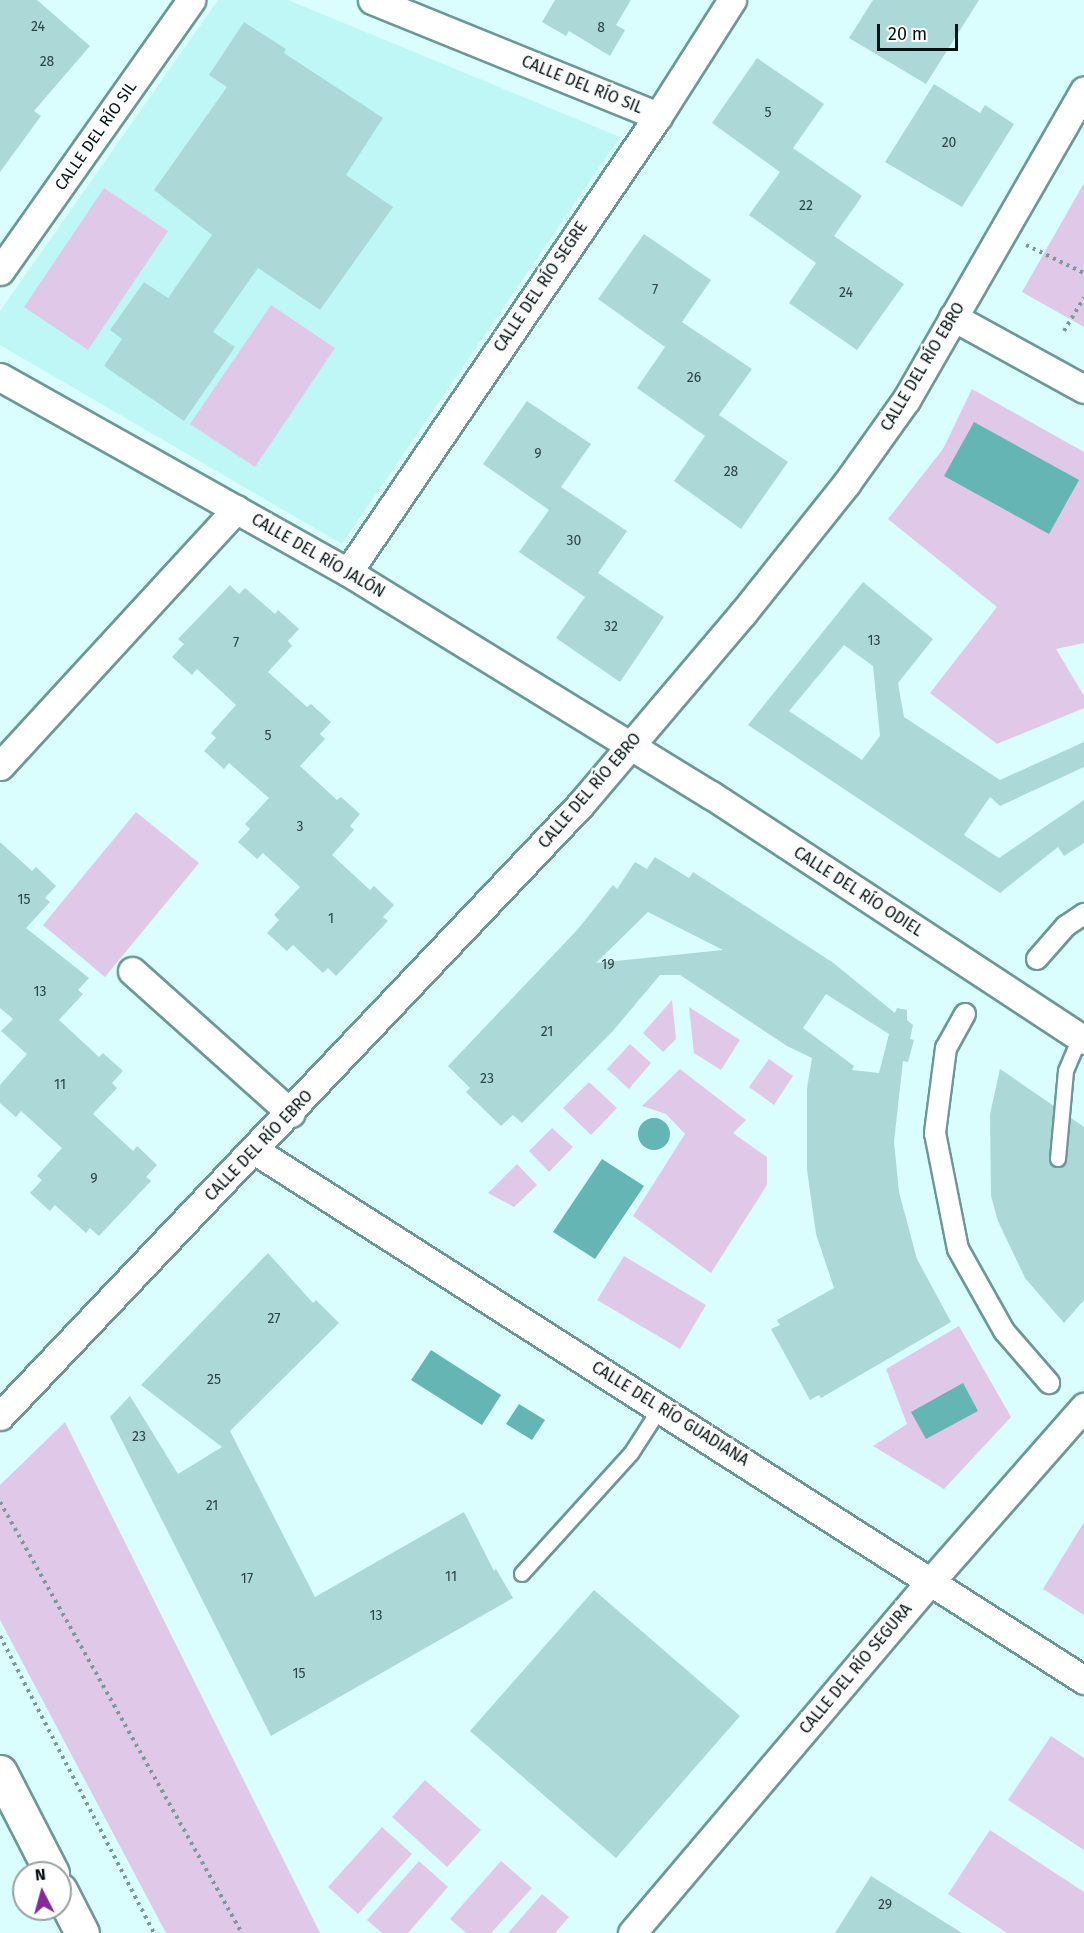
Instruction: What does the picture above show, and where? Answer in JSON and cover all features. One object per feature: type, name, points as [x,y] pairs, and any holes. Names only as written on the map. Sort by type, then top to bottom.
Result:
[{"type":"street","name":"CALLE DEL RÍO SIL","points":[[0,271],[191,0]]},
{"type":"street","name":"CALLE DEL RÍO SIL","points":[[372,0],[658,116]]},
{"type":"street","name":"CALLE DEL RÍO SEGRE","points":[[348,572],[658,116],[732,0]]},
{"type":"street","name":"CALLE DEL RÍO EBRO","points":[[0,1416],[291,1113],[580,804],[846,484],[906,400],[1084,91]]},
{"type":"street","points":[[953,317],[1084,389]]},
{"type":"street","name":"CALLE DEL RÍO JALÓN","points":[[0,377],[348,572],[630,746]]},
{"type":"street","points":[[0,766],[236,509]]},
{"type":"street","name":"CALLE DEL RÍO ODIEL","points":[[630,746],[1082,1039]]},
{"type":"street","points":[[1037,959],[1066,926],[1084,914]]},
{"type":"street","points":[[132,971],[291,1113]]},
{"type":"street","points":[[965,1014],[946,1048],[935,1133],[958,1249],[1004,1331],[1049,1383]]},
{"type":"street","name":"CALLE DEL RÍO GUADIANA","points":[[254,1150],[1084,1680]]},
{"type":"street","name":"CALLE DEL RÍO SEGURA","points":[[632,1933],[931,1581],[1084,1407]]},
{"type":"street","points":[[0,1772],[46,1861]]},
{"type":"street","points":[[72,1913],[82,1933]]},
{"type":"lane","points":[[1058,1159],[1066,1071],[1082,1039]]},
{"type":"lane","points":[[522,1574],[631,1454],[660,1409]]},
{"type":"path","points":[[1001,233],[1084,273]]},
{"type":"path","points":[[1064,331],[1084,298]]},
{"type":"path","points":[[0,1502],[242,1933]]},
{"type":"path","points":[[0,1636],[154,1933]]},
{"type":"shaded area","points":[[218,0],[288,0],[620,137],[342,544],[0,345],[0,311]]},
{"type":"shaded area","points":[[1084,183],[1084,327],[1022,292]]},
{"type":"shaded area","points":[[104,188],[168,231],[88,350],[24,307]]},
{"type":"shaded area","points":[[271,305],[335,348],[255,467],[190,424]]},
{"type":"shaded area","points":[[972,389],[1084,452],[1084,643],[1056,649],[1084,696],[1084,708],[997,744],[930,693],[997,607],[888,519],[943,449]]},
{"type":"shaded area","points":[[974,422],[1079,480],[1049,534],[944,476]]},
{"type":"shaded area","points":[[136,812],[199,863],[105,977],[43,925]]},
{"type":"shaded area","points":[[672,1000],[676,1039],[663,1052],[643,1033]]},
{"type":"shaded area","points":[[689,1007],[740,1040],[721,1070],[694,1053]]},
{"type":"shaded area","points":[[630,1044],[651,1063],[629,1089],[607,1069]]},
{"type":"shaded area","points":[[769,1059],[793,1076],[774,1105],[749,1087]]},
{"type":"shaded area","points":[[680,1069],[746,1120],[733,1133],[767,1157],[767,1185],[711,1273],[633,1216],[685,1134],[666,1114],[642,1106]]},
{"type":"shaded area","points":[[589,1082],[617,1108],[591,1135],[563,1108]]},
{"type":"shaded area","points":[[654,1118],[666,1122],[670,1134],[666,1146],[654,1150],[642,1146],[638,1134],[642,1122]]},
{"type":"shaded area","points":[[552,1128],[573,1147],[549,1172],[529,1151]]},
{"type":"shaded area","points":[[602,1159],[644,1186],[595,1259],[553,1232]]},
{"type":"shaded area","points":[[517,1164],[537,1185],[514,1207],[488,1193]]},
{"type":"shaded area","points":[[624,1256],[706,1305],[680,1349],[597,1300]]},
{"type":"shaded area","points":[[959,1326],[1011,1417],[944,1489],[873,1446],[907,1424],[886,1369]]},
{"type":"shaded area","points":[[431,1350],[501,1395],[482,1425],[411,1380]]},
{"type":"shaded area","points":[[963,1383],[978,1411],[926,1439],[911,1412]]},
{"type":"shaded area","points":[[519,1404],[545,1420],[532,1440],[506,1424]]},
{"type":"shaded area","points":[[65,1422],[320,1933],[166,1933],[0,1620],[0,1485]]},
{"type":"shaded area","points":[[1084,1522],[1084,1615],[1043,1589]]},
{"type":"shaded area","points":[[1051,1736],[1084,1758],[1084,1850],[1008,1800]]},
{"type":"shaded area","points":[[425,1780],[481,1830],[447,1867],[392,1817]]},
{"type":"shaded area","points":[[382,1827],[412,1854],[358,1914],[328,1887]]},
{"type":"shaded area","points":[[990,1830],[1084,1892],[1084,1933],[1007,1933],[948,1894]]},
{"type":"shaded area","points":[[419,1861],[448,1887],[408,1933],[382,1933],[367,1920]]},
{"type":"shaded area","points":[[501,1861],[532,1888],[491,1933],[466,1933],[450,1919]]},
{"type":"shaded area","points":[[542,1894],[569,1917],[555,1933],[508,1933]]},
{"type":"building","points":[[0,0],[37,0],[90,46],[34,111],[41,116],[0,172]]},
{"type":"building","points":[[555,0],[631,0],[616,25],[625,30],[610,56],[569,31],[566,36],[542,22]]},
{"type":"building","points":[[873,0],[979,0],[926,84],[849,38]]},
{"type":"building","points":[[244,22],[286,49],[284,53],[383,118],[346,175],[393,207],[320,310],[258,268],[213,332],[235,347],[184,421],[104,366],[122,339],[110,330],[144,282],[168,298],[212,235],[154,190],[227,87],[209,75]]},
{"type":"building","points":[[757,58],[824,104],[793,148],[862,196],[834,236],[904,284],[857,350],[789,303],[816,263],[749,215],[780,172],[712,123]]},
{"type":"building","points":[[934,84],[980,113],[985,105],[1014,124],[962,207],[885,162]]},
{"type":"building","points":[[644,234],[711,280],[682,322],[752,369],[719,415],[788,462],[741,529],[674,481],[705,436],[637,388],[665,347],[598,299]]},
{"type":"building","points":[[527,401],[591,444],[561,487],[627,531],[598,573],[664,617],[620,682],[556,638],[585,597],[519,552],[549,510],[483,464]]},
{"type":"building","points":[[863,582],[933,639],[898,683],[904,717],[1000,780],[1084,742],[1084,767],[1000,806],[990,797],[964,835],[999,858],[1084,800],[1084,843],[1064,856],[1058,847],[1000,893],[748,725]],"holes":[[[844,645],[873,666],[880,736],[862,760],[789,711]]]},
{"type":"building","points":[[230,585],[239,594],[245,588],[275,614],[278,610],[299,629],[288,641],[292,646],[268,672],[307,707],[311,704],[331,722],[320,734],[325,739],[300,766],[337,800],[341,797],[360,814],[350,826],[354,830],[332,855],[370,890],[374,886],[394,905],[383,917],[388,921],[336,976],[328,968],[323,973],[293,945],[287,951],[267,933],[279,920],[274,915],[300,887],[263,853],[257,859],[238,842],[250,829],[245,824],[269,798],[229,763],[224,769],[204,751],[216,738],[211,733],[236,705],[197,669],[192,675],[172,657],[184,644],[178,639]]},
{"type":"building","points":[[0,842],[32,871],[36,867],[56,886],[45,898],[50,902],[26,928],[89,978],[78,990],[83,994],[59,1020],[99,1057],[103,1053],[123,1071],[112,1083],[117,1088],[93,1114],[133,1151],[137,1146],[157,1165],[146,1177],[151,1181],[99,1236],[90,1228],[86,1233],[55,1205],[50,1211],[30,1193],[42,1180],[37,1176],[62,1148],[21,1111],[16,1117],[0,1103],[0,1085],[27,1054],[1,1031],[13,1019],[0,1008]]},
{"type":"building","points":[[655,857],[689,878],[693,872],[832,962],[895,1013],[897,1008],[907,1010],[907,1020],[913,1025],[910,1039],[914,1040],[908,1062],[903,1061],[894,1142],[899,1192],[917,1259],[951,1322],[821,1398],[819,1395],[810,1400],[771,1329],[780,1325],[777,1320],[834,1288],[816,1234],[807,1170],[807,1088],[812,1058],[787,1046],[680,975],[660,975],[612,1032],[522,1123],[513,1115],[501,1126],[466,1092],[470,1088],[448,1066],[578,929],[613,885],[617,889],[635,862],[647,869]],"holes":[[[648,912],[723,950],[596,963]],[[826,994],[889,1034],[879,1073],[852,1070],[854,1066],[803,1028]]]},
{"type":"building","points":[[1000,1069],[1054,1106],[1049,1158],[1053,1167],[1061,1167],[1067,1160],[1071,1118],[1084,1127],[1084,1300],[1064,1323],[1025,1278],[998,1221],[991,1196],[990,1114]]},
{"type":"building","points":[[268,1253],[313,1303],[316,1300],[339,1323],[230,1431],[315,1597],[464,1512],[494,1571],[496,1569],[513,1598],[271,1736],[110,1417],[130,1396],[178,1474],[222,1447],[141,1385]]},
{"type":"building","points":[[594,1590],[740,1716],[616,1858],[470,1731]]},
{"type":"building","points":[[871,1876],[962,1933],[835,1933]]}]
